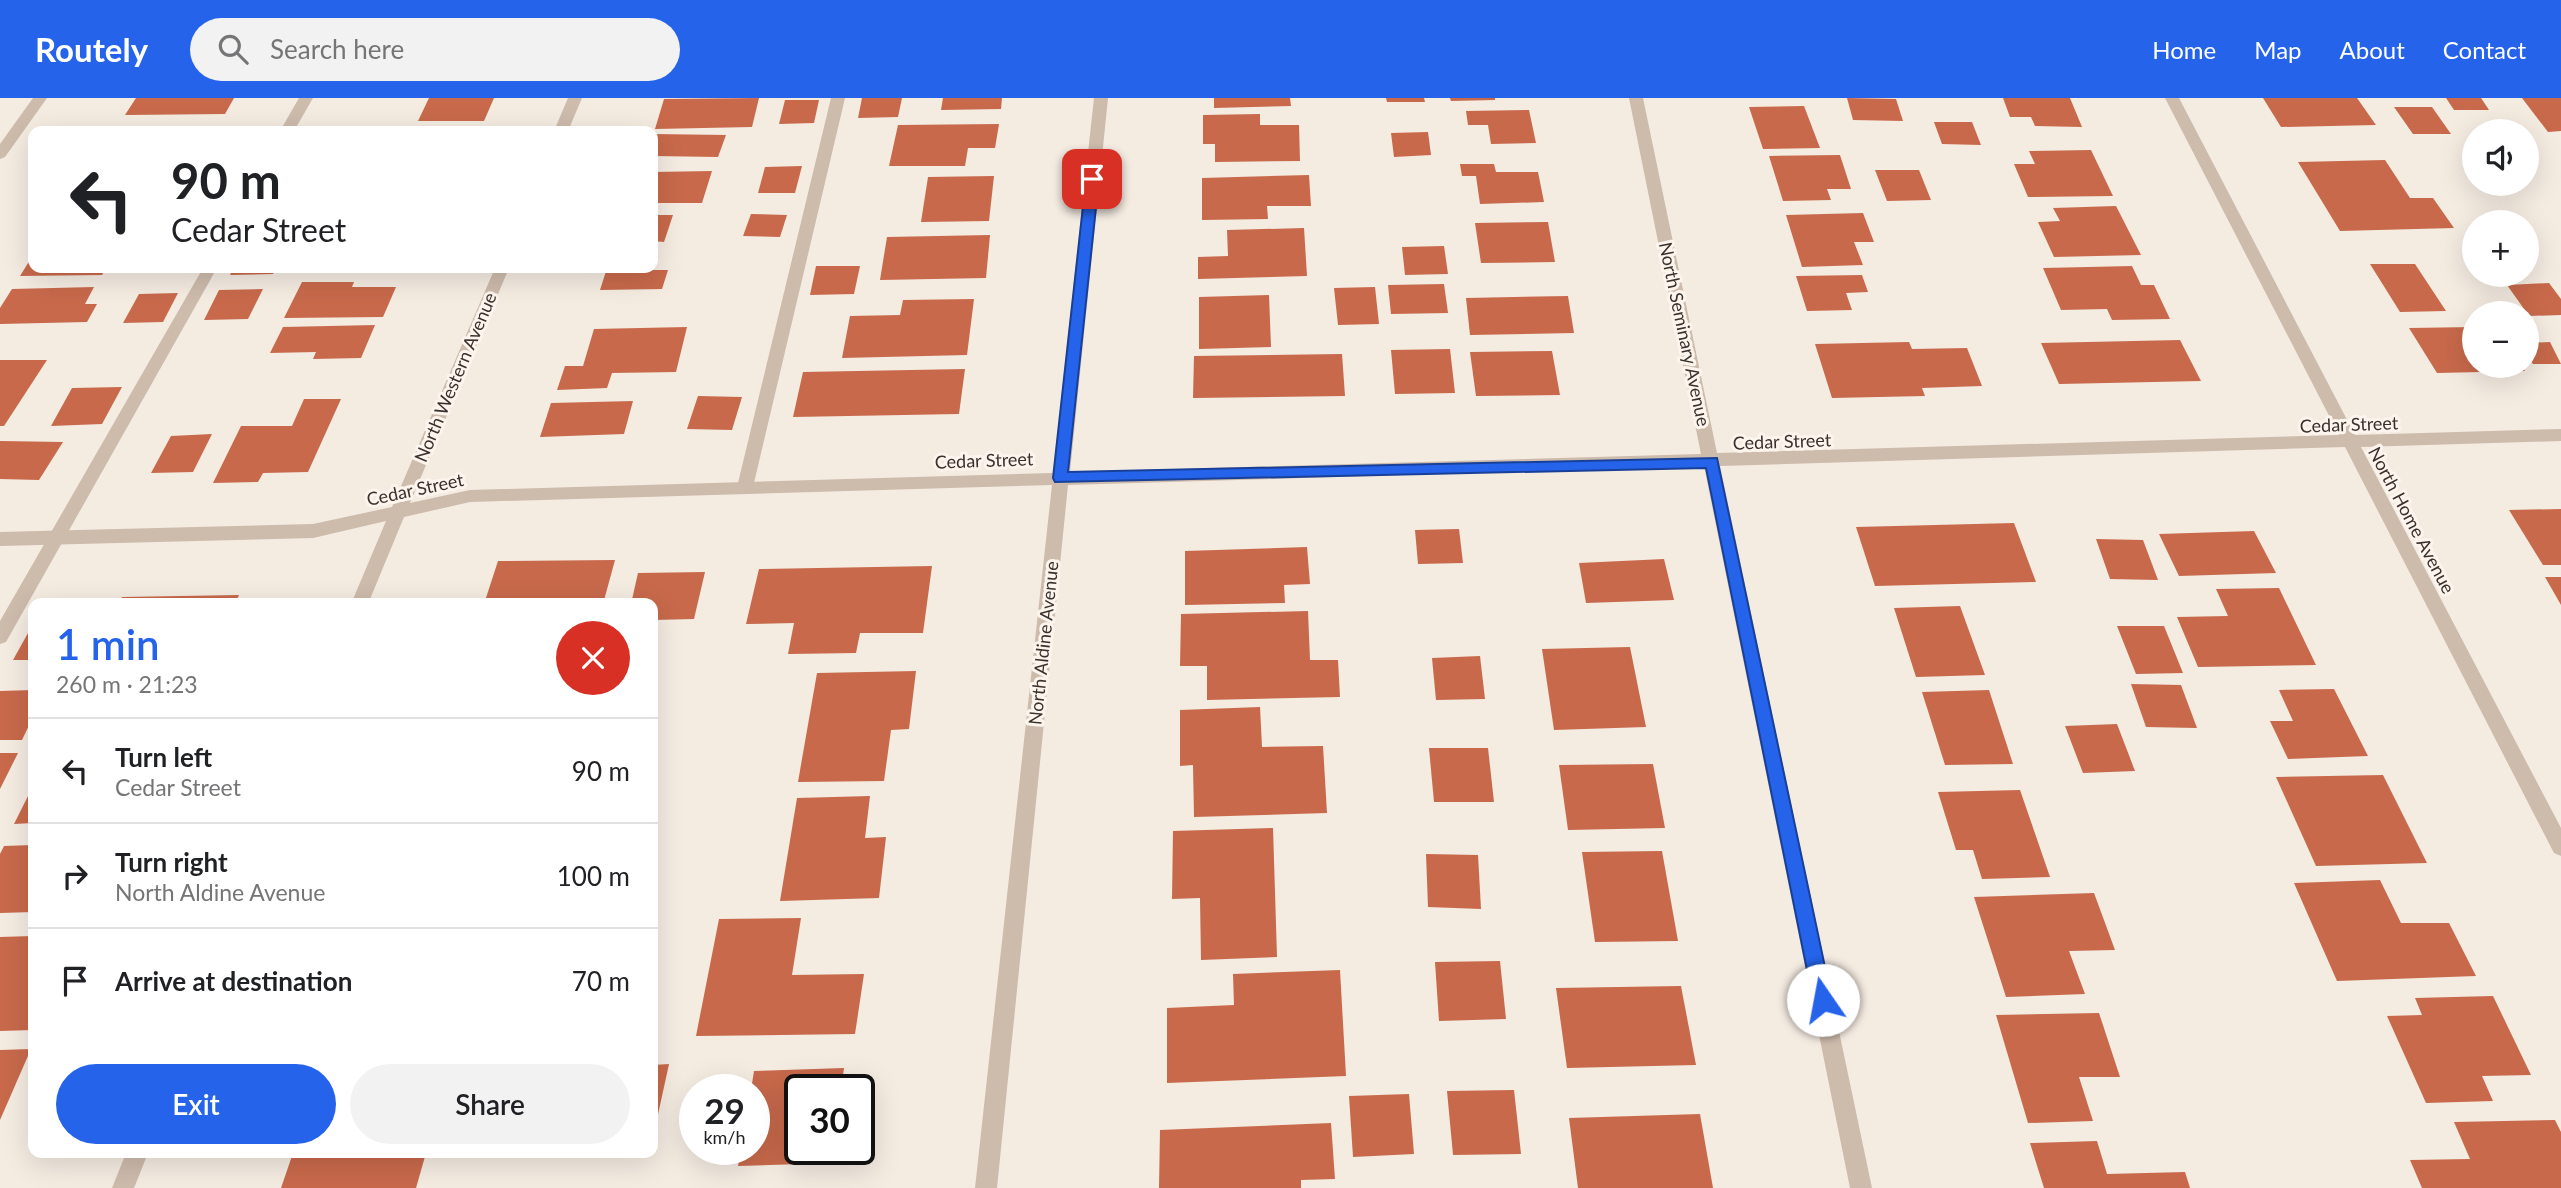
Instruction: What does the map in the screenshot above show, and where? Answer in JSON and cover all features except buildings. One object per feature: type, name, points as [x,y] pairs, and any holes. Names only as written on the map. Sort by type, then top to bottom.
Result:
[{"type":"street","points":[[0,154],[40,98]]},
{"type":"street","points":[[290,126],[306,98]]},
{"type":"street","points":[[563,126],[575,98]]},
{"type":"street","points":[[745,487],[838,98]]},
{"type":"street","name":"North Aldine Avenue","points":[[986,1188],[1101,98]]},
{"type":"street","name":"North Seminary Avenue","points":[[1636,98],[1861,1188]]},
{"type":"street","name":"North Home Avenue","points":[[2172,98],[2561,847]]},
{"type":"street","points":[[0,637],[207,273]]},
{"type":"street","name":"North Western Avenue","points":[[361,598],[500,273]]},
{"type":"street","name":"Cedar Street","points":[[0,539],[313,531],[470,496],[1712,462],[2561,435]]},
{"type":"street","points":[[122,1188],[135,1158]]},
{"type":"route","points":[[1092,179],[1060,478],[1712,462],[1823,1000]]}]
